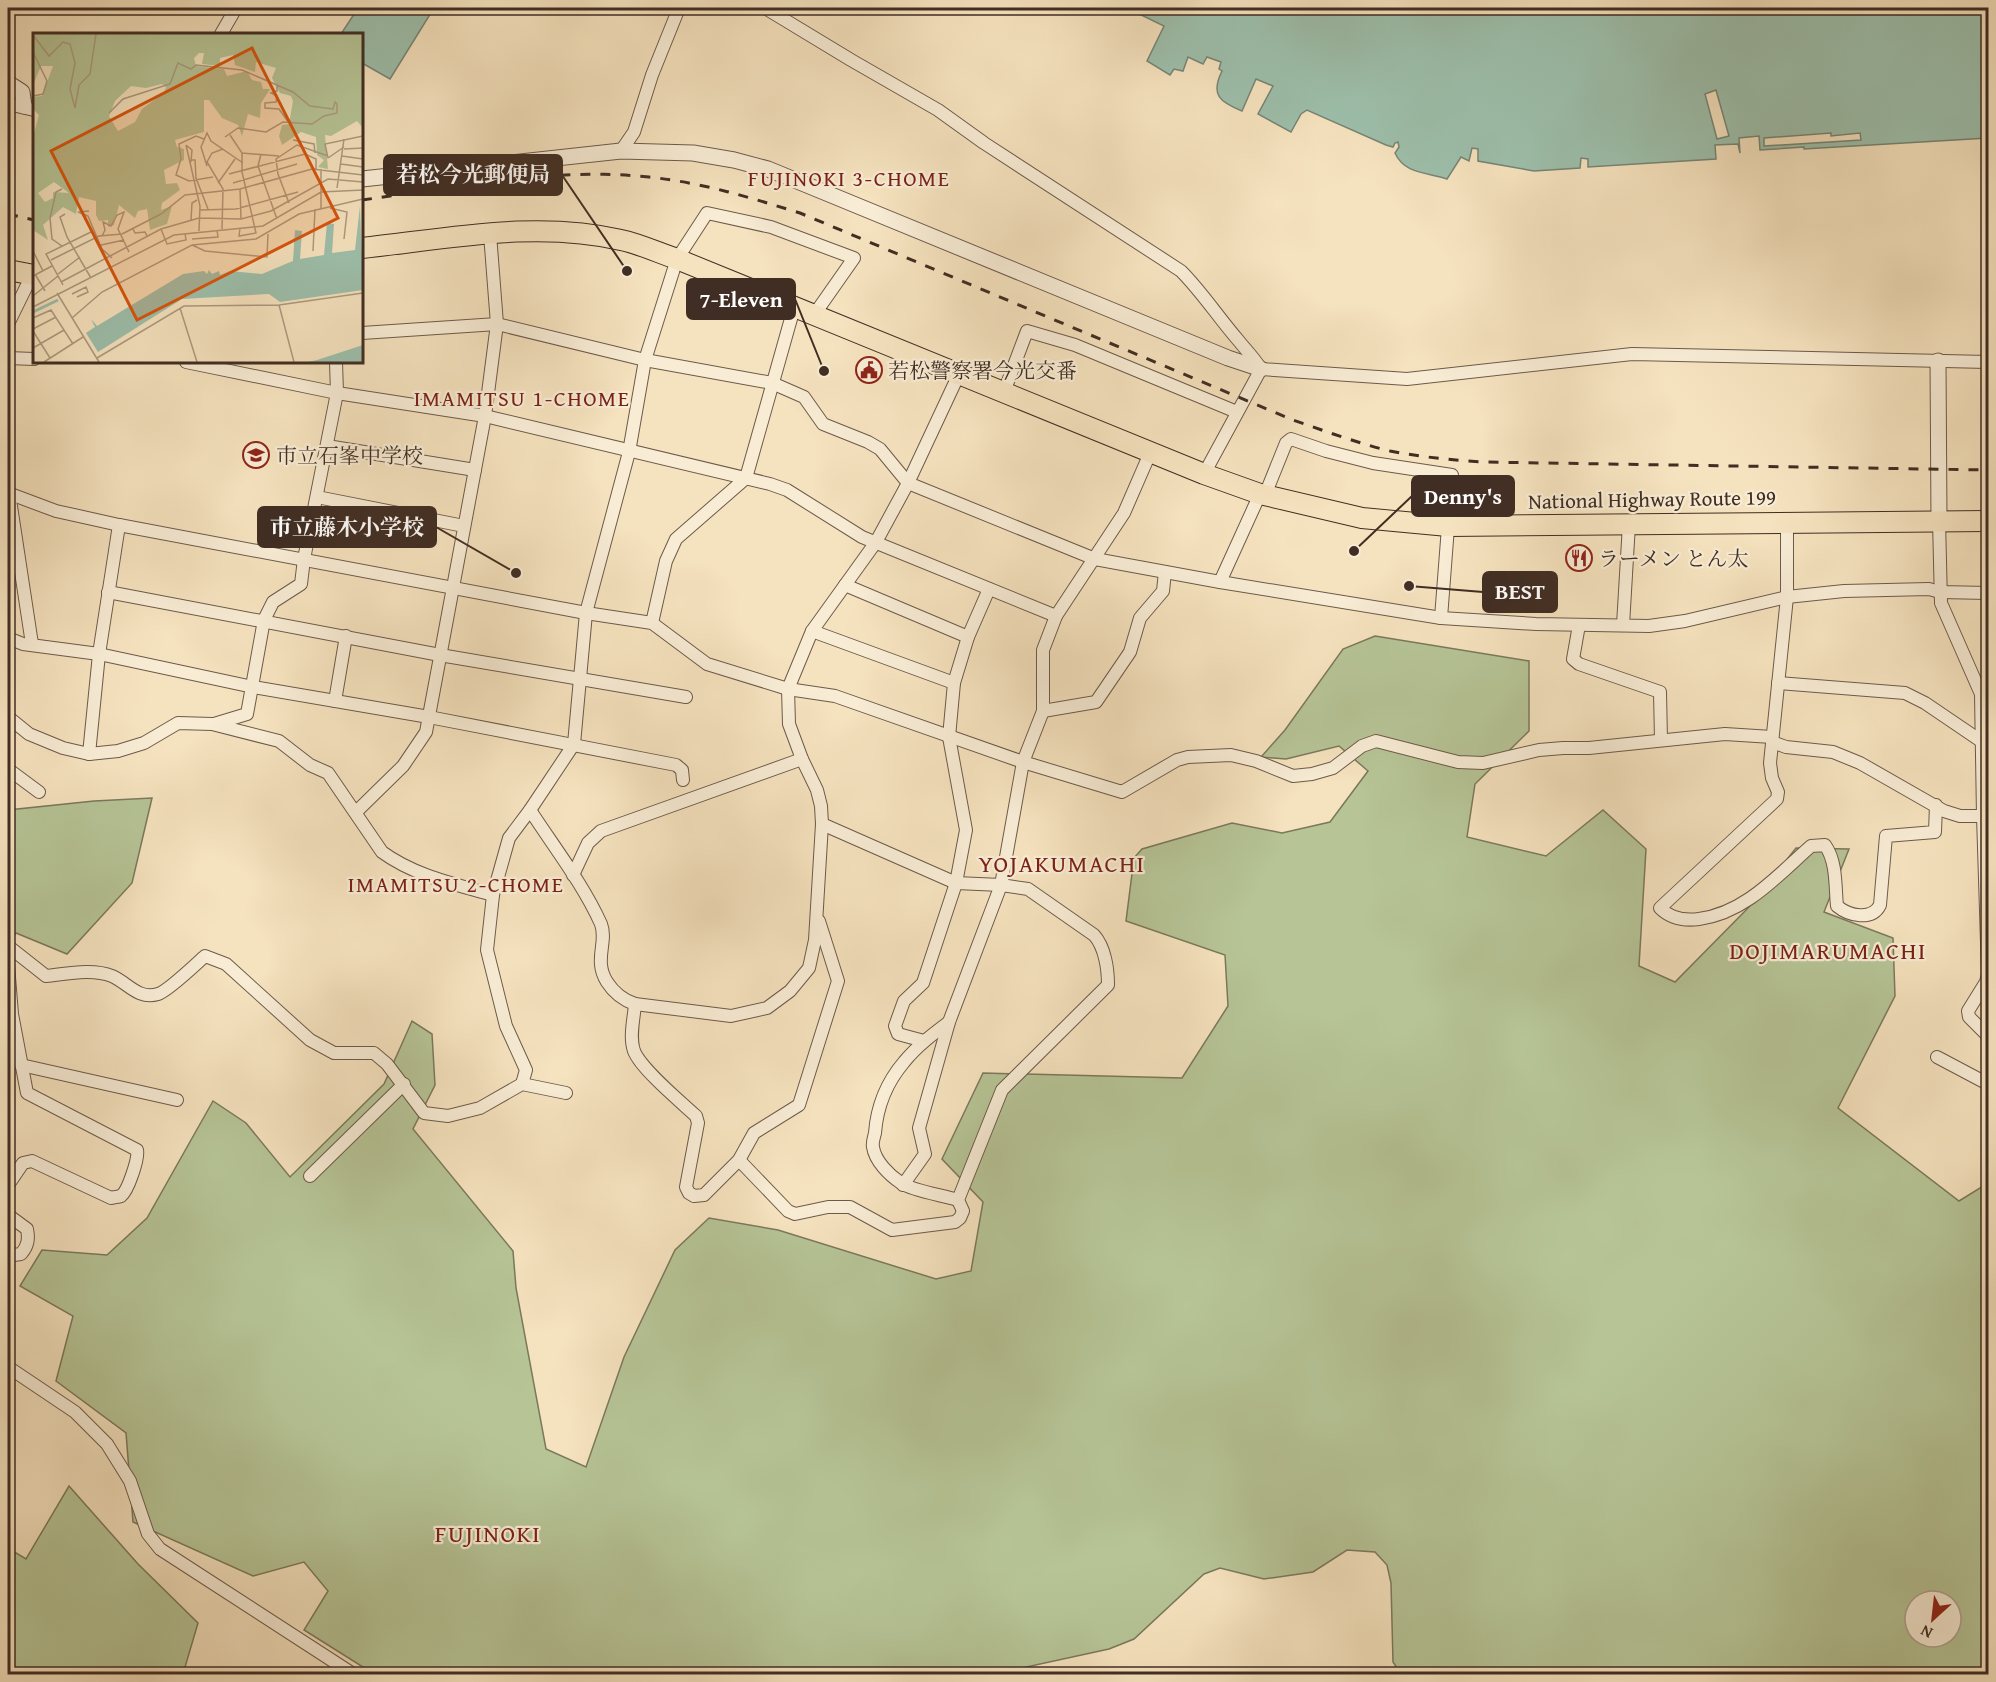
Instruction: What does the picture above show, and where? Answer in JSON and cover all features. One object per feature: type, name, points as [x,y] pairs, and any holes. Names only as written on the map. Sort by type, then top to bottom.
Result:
[{"type":"highway","name":"National Highway Route 199","points":[[363,260],[527,231],[587,234],[622,240],[793,313],[1149,456],[1260,497],[1362,518],[1447,530],[1939,526],[1989,521]]},
{"type":"highway","name":"National Highway Route 199","points":[[363,248],[491,239]]},
{"type":"highway","points":[[8,270],[33,278]]},
{"type":"highway","points":[[8,281],[33,278]]},
{"type":"highway","name":"National Highway Route 199","points":[[793,313],[814,315],[957,378],[1004,392],[1149,456],[1204,474],[1260,497]]},
{"type":"highway","name":"National Highway Route 199","points":[[1939,526],[1989,531]]},
{"type":"street","points":[[222,33],[236,8]]},
{"type":"street","points":[[621,151],[634,132],[652,75],[679,8]]},
{"type":"street","points":[[765,8],[938,110],[984,143],[1181,271],[1200,289],[1261,369]]},
{"type":"street","points":[[8,83],[22,92],[29,108]]},
{"type":"street","points":[[8,104],[29,108]]},
{"type":"street","points":[[363,179],[621,151],[693,153],[734,160],[768,169],[1228,358],[1261,369],[1407,379],[1632,354],[1989,362]]},
{"type":"street","points":[[522,1084],[526,1070],[506,1026],[487,950],[494,895],[509,838],[574,744],[586,613],[629,452],[645,360],[675,264],[707,213],[771,227],[854,258],[814,315]]},
{"type":"street","points":[[356,812],[411,756],[426,732],[485,416],[497,324],[491,239]]},
{"type":"street","points":[[8,324],[33,278]]},
{"type":"street","points":[[652,622],[666,561],[676,539],[747,478],[793,313]]},
{"type":"street","points":[[363,333],[497,324],[645,360],[772,384],[804,397],[823,424],[880,449],[908,483],[1095,559],[1440,618],[1649,626],[1685,621],[1787,597],[1844,591],[1929,589],[1940,592],[1989,593]]},
{"type":"street","points":[[1004,392],[1027,331],[1075,345],[1232,410],[1236,414]]},
{"type":"street","points":[[8,358],[33,359]]},
{"type":"street","points":[[1938,362],[1941,603],[1982,694],[1981,741],[1986,816],[1988,974],[1986,982],[1968,1011],[1969,1017],[1989,1036]]},
{"type":"street","points":[[191,363],[337,393],[485,416],[629,452],[747,478],[787,490],[853,532],[1056,616]]},
{"type":"street","points":[[212,724],[247,714],[264,620],[273,602],[301,584],[337,393],[336,363]]},
{"type":"street","points":[[1204,474],[1261,369]]},
{"type":"street","points":[[530,810],[573,875],[602,927],[600,968],[607,983],[624,1000],[635,1004],[731,1016],[767,1008],[790,991],[809,968],[815,940],[822,824],[817,790],[789,724],[788,689],[812,631],[876,542],[908,483],[957,378]]},
{"type":"street","points":[[1220,582],[1286,443],[1291,439],[1373,463],[1452,475],[1440,618]]},
{"type":"street","points":[[327,446],[475,470]]},
{"type":"street","points":[[903,1185],[925,1154],[919,1128],[949,1022],[1001,885],[1023,762],[1043,711],[1043,650],[1056,616],[1124,513],[1149,456]]},
{"type":"street","points":[[32,644],[8,493],[56,511],[119,525],[586,613],[652,622],[707,664],[788,689],[836,696],[1023,762],[1122,792],[1177,760],[1188,757],[1231,755],[1256,761],[1293,776],[1333,768],[1362,746],[1376,741],[1458,762],[1483,764],[1539,750],[1589,748],[1725,734],[1772,740],[1785,747],[1833,752],[1860,763],[1944,811],[1960,816],[1986,816]]},
{"type":"street","points":[[317,497],[464,526]]},
{"type":"street","points":[[89,754],[99,654],[119,525]]},
{"type":"street","points":[[1787,526],[1787,597],[1770,762],[1772,778],[1778,792],[1777,799],[1660,908],[1678,919],[1690,920],[1709,918],[1732,910],[1760,891],[1810,846],[1825,845],[1833,863],[1837,906],[1852,914],[1870,915],[1876,912],[1880,905],[1886,836],[1935,832],[1936,806]]},
{"type":"street","points":[[1623,625],[1629,528]]},
{"type":"street","points":[[1043,711],[1096,702],[1130,652],[1140,618],[1163,591],[1165,572]]},
{"type":"street","points":[[845,585],[968,637]]},
{"type":"street","points":[[924,1041],[898,1034],[895,1026],[904,1001],[923,983],[956,883],[966,830],[949,737],[954,683],[968,637],[989,590]]},
{"type":"street","points":[[108,592],[440,655],[686,698]]},
{"type":"street","points":[[1579,625],[1573,659],[1579,664],[1660,692],[1661,740]]},
{"type":"street","points":[[812,631],[954,683]]},
{"type":"street","points":[[335,700],[346,636]]},
{"type":"street","points":[[8,638],[23,644],[99,654],[253,687],[429,717],[676,765],[682,770],[683,780]]},
{"type":"street","points":[[1778,683],[1905,693],[1981,741]]},
{"type":"street","points":[[8,717],[29,734],[63,748],[89,754],[118,751],[144,743],[178,723],[212,724],[279,741],[310,765],[328,773],[382,852],[392,860],[421,874],[494,895]]},
{"type":"street","points":[[573,875],[588,843],[601,831],[802,759]]},
{"type":"street","points":[[8,769],[39,792]]},
{"type":"street","points":[[739,1160],[788,1211],[795,1214],[828,1207],[850,1207],[892,1230],[955,1222],[963,1211],[958,1200],[1002,1090],[1108,985],[1108,973],[1100,942],[1028,889],[956,883],[822,824]]},
{"type":"street","points":[[635,1004],[632,1037],[634,1051],[652,1074],[696,1116],[698,1123],[686,1187],[694,1196],[704,1195],[739,1160],[754,1133],[799,1105],[838,981],[817,914]]},
{"type":"street","points":[[8,946],[46,976],[86,973],[111,976],[134,992],[146,996],[160,994],[205,956],[226,964],[310,1040],[334,1053],[374,1053],[404,1084],[424,1113],[448,1116],[480,1108],[522,1084],[566,1093]]},
{"type":"street","points":[[8,965],[12,1014],[27,1093],[137,1150],[138,1157],[124,1193],[119,1197],[111,1198],[32,1161],[23,1163],[8,1185]]},
{"type":"street","points":[[949,1022],[924,1041],[905,1060],[892,1078],[884,1092],[873,1147],[881,1164],[903,1185],[958,1200]]},
{"type":"street","points":[[1937,1057],[1989,1084]]},
{"type":"street","points":[[21,1065],[177,1100]]},
{"type":"street","points":[[310,1176],[404,1084]]},
{"type":"street","points":[[8,1215],[27,1229],[29,1237],[26,1248],[21,1254],[14,1255],[8,1251]]},
{"type":"street","points":[[8,1367],[75,1412],[107,1444],[130,1481],[148,1534],[160,1548],[352,1674]]},
{"type":"shaded area","points":[[358,8],[434,8],[390,79],[363,64],[363,33],[342,33]]},
{"type":"shaded area","points":[[1127,8],[1988,8],[1988,138],[1760,150],[1759,136],[1739,138],[1740,153],[1738,144],[1715,145],[1716,159],[1588,167],[1588,159],[1581,158],[1580,168],[1534,171],[1478,161],[1478,149],[1472,148],[1469,161],[1461,157],[1447,179],[1418,172],[1405,165],[1395,153],[1399,147],[1398,142],[1393,147],[1386,145],[1307,110],[1301,114],[1291,132],[1258,114],[1273,86],[1256,79],[1242,111],[1234,108],[1223,101],[1217,92],[1222,71],[1219,69],[1221,62],[1207,57],[1203,64],[1188,57],[1183,71],[1174,69],[1170,75],[1147,61],[1164,26]],"holes":[[[1716,90],[1729,136],[1717,139],[1705,94]],[[1831,133],[1831,136],[1860,133],[1861,140],[1764,146],[1764,138]]]},
{"type":"shaded area","points":[[1375,636],[1529,661],[1529,731],[1475,784],[1467,837],[1546,856],[1603,810],[1646,849],[1639,966],[1675,982],[1749,907],[1796,848],[1849,849],[1824,912],[1893,938],[1895,996],[1838,1108],[1959,1201],[1988,1183],[1988,1674],[1401,1674],[1393,1662],[1391,1583],[1387,1565],[1375,1552],[1347,1550],[1313,1572],[1264,1579],[1220,1568],[1204,1574],[1134,1639],[1109,1649],[994,1674],[374,1674],[304,1630],[328,1591],[304,1562],[253,1576],[133,1522],[126,1433],[56,1381],[73,1316],[20,1286],[42,1250],[107,1255],[147,1218],[213,1101],[246,1123],[290,1177],[384,1084],[412,1021],[432,1034],[435,1085],[413,1129],[513,1251],[516,1288],[546,1449],[586,1467],[624,1357],[675,1250],[709,1218],[778,1230],[936,1279],[971,1271],[983,1202],[942,1159],[983,1073],[1182,1078],[1228,1006],[1225,955],[1126,921],[1134,858],[1142,849],[1232,823],[1282,833],[1330,822],[1368,771],[1339,746],[1286,759],[1261,757],[1285,730],[1343,649]]},
{"type":"shaded area","points":[[152,798],[132,883],[67,954],[16,933],[8,943],[8,810],[94,801]]},
{"type":"shaded area","points":[[69,1486],[138,1564],[198,1623],[183,1674],[8,1674],[8,1548],[26,1559]]},
{"type":"railway","points":[[363,200],[469,184],[541,176],[577,175],[649,177],[726,191],[800,213],[1293,420],[1365,444],[1402,453],[1482,462],[1988,470]]},
{"type":"railway","points":[[8,214],[33,220]]},
{"type":"place","name":"若松今光郵便局","points":[[627,271]]},
{"type":"place","name":"若松警察署今光交番","points":[[869,370]]},
{"type":"place","name":"7-Eleven","points":[[824,371]]},
{"type":"place","name":"市立石峯中学校","points":[[256,455]]},
{"type":"place","name":"Denny's","points":[[1354,551]]},
{"type":"place","name":"ラーメン とん太","points":[[1579,558]]},
{"type":"place","name":"市立藤木小学校","points":[[516,573]]},
{"type":"place","name":"BEST","points":[[1409,586]]},
{"type":"district","name":"FUJINOKI 3-CHOME","points":[[849,178]]},
{"type":"district","name":"IMAMITSU 1-CHOME","points":[[522,398]]},
{"type":"district","name":"YOJAKUMACHI","points":[[1062,863]]},
{"type":"district","name":"IMAMITSU 2-CHOME","points":[[456,884]]},
{"type":"district","name":"DOJIMARUMACHI","points":[[1828,950]]},
{"type":"district","name":"FUJINOKI","points":[[488,1533]]}]
